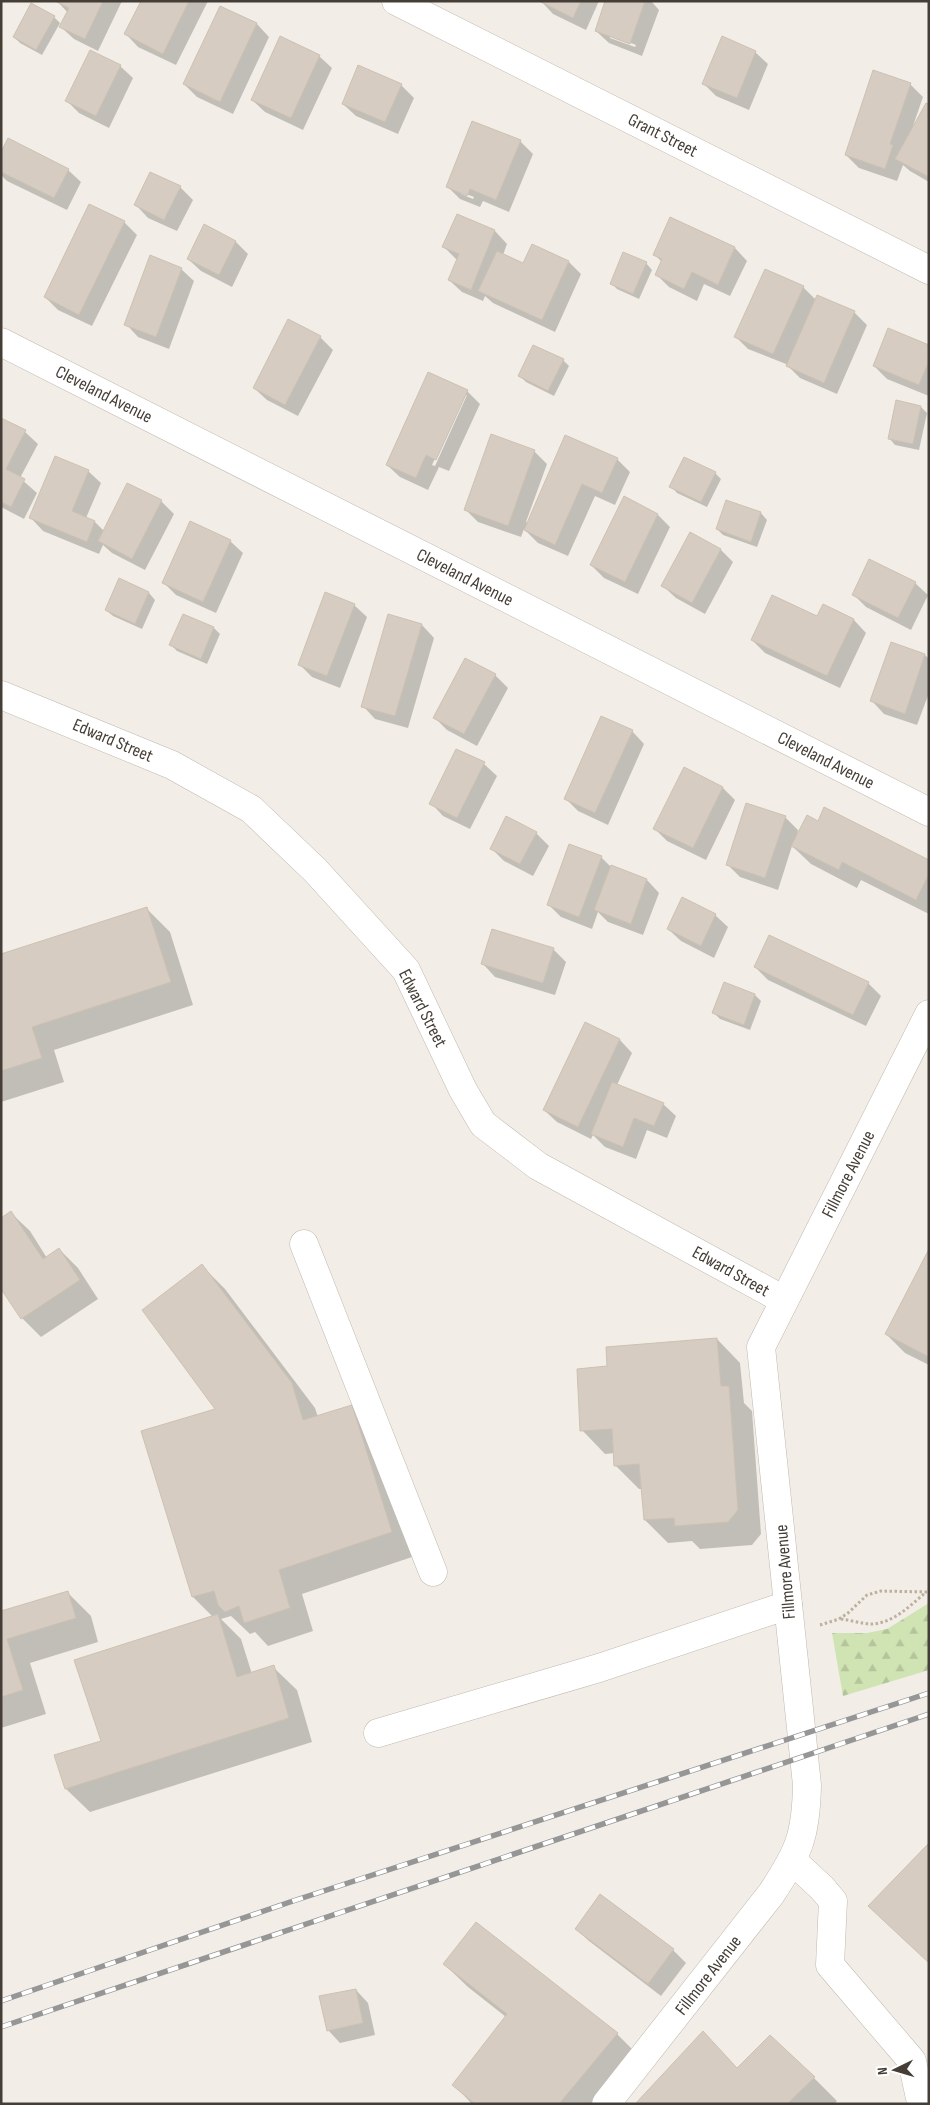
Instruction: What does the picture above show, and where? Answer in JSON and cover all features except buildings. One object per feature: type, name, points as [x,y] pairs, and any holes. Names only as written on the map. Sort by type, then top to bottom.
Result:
[{"type":"street","name":"Grant Street","points":[[406,4],[929,270]]},
{"type":"street","name":"Cleveland Avenue","points":[[1,342],[929,812]]},
{"type":"street","name":"Edward Street","points":[[1,695],[172,765],[251,809],[315,870],[406,970],[463,1090],[483,1124],[538,1166],[784,1300]]},
{"type":"street","name":"Fillmore Avenue","points":[[606,2104],[771,1894],[794,1861],[803,1837],[807,1785],[761,1347],[929,1014]]},
{"type":"street","points":[[304,1244],[433,1572]]},
{"type":"street","points":[[378,1733],[599,1668],[788,1605]]},
{"type":"street","points":[[794,1861],[833,1901],[830,1965],[912,2061],[920,2098],[926,2104]]},
{"type":"path","points":[[817,1626],[839,1619],[867,1595],[881,1591],[927,1592]]},
{"type":"path","points":[[839,1619],[872,1624],[884,1621],[906,1609],[927,1592]]},
{"type":"green space","points":[[929,1603],[929,1670],[843,1696],[832,1633],[867,1633],[887,1629]]},
{"type":"railway","points":[[1,2001],[293,1901],[929,1693]]},
{"type":"railway","points":[[1,2027],[929,1714]]}]
